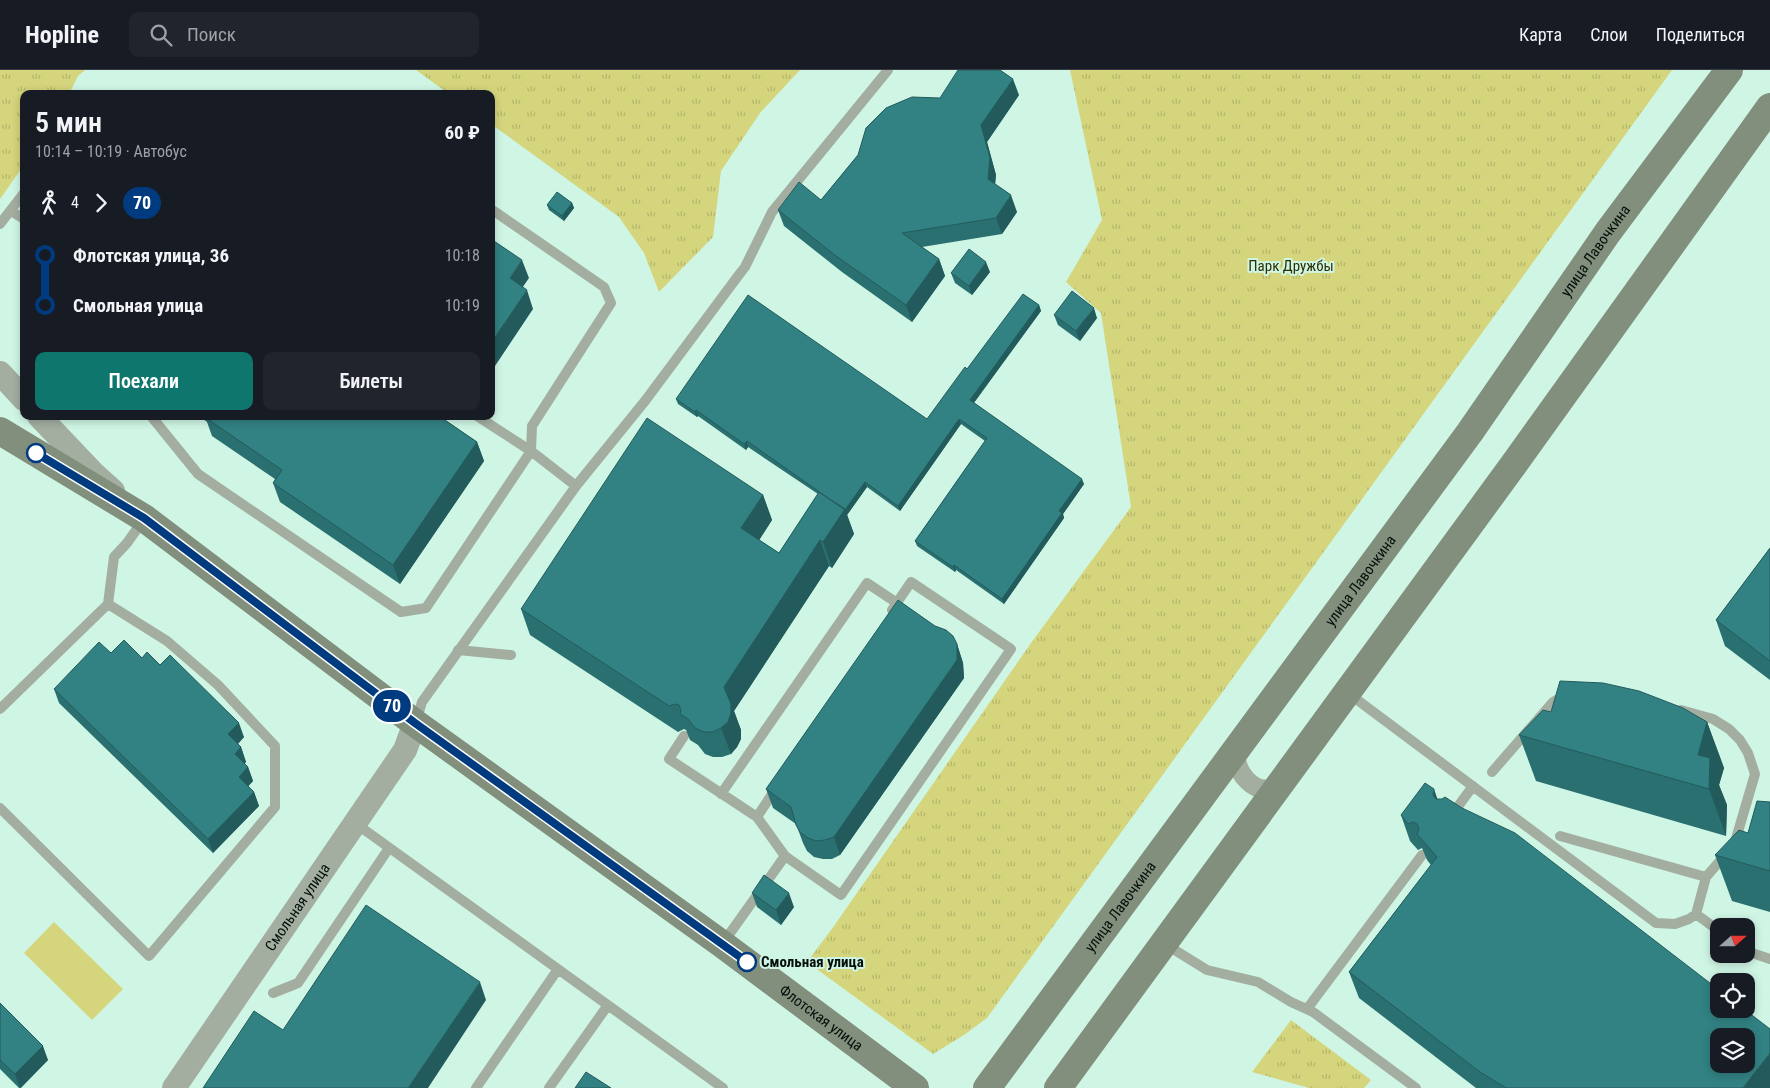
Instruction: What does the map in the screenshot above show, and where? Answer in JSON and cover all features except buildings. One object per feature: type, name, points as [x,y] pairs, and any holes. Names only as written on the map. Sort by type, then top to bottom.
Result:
[{"type":"main road","name":"улица Лавочкина","points":[[987,1088],[1470,432],[1608,232],[1729,70]]},
{"type":"main road","points":[[1058,1088],[1514,464],[1770,107]]},
{"type":"main road","points":[[0,431],[144,518]]},
{"type":"main road","name":"Флотская улица","points":[[144,518],[415,723],[722,944],[915,1088]]},
{"type":"street","points":[[0,373],[20,395]]},
{"type":"street","name":"Флотская улица","points":[[43,420],[94,474],[144,518]]},
{"type":"street","name":"Смольная улица","points":[[174,1088],[405,750],[415,723]]},
{"type":"street","points":[[1239,746],[1237,760],[1242,774],[1248,782],[1256,787],[1265,789],[1274,786],[1284,779]]},
{"type":"lane","points":[[415,723],[422,702],[576,486],[646,401],[745,266],[772,212],[888,70]]},
{"type":"lane","points":[[0,224],[20,198]]},
{"type":"lane","points":[[10,211],[20,217]]},
{"type":"lane","points":[[154,420],[198,474],[401,612],[426,608],[530,451],[532,426],[611,303],[604,287],[495,212]]},
{"type":"lane","points":[[483,420],[530,451],[576,486]]},
{"type":"lane","points":[[0,709],[108,604],[114,557],[127,543],[144,518]]},
{"type":"lane","points":[[684,736],[669,759],[756,817],[785,856],[841,895],[1011,649],[911,582],[886,620]]},
{"type":"lane","points":[[721,794],[867,583],[897,604]]},
{"type":"lane","points":[[0,808],[149,956],[275,807],[274,746],[218,685],[167,641],[108,604]]},
{"type":"lane","points":[[458,650],[512,655]]},
{"type":"lane","points":[[1492,772],[1553,702],[1574,690]]},
{"type":"lane","points":[[1348,692],[1656,923],[1675,924],[1689,920],[1696,914],[1706,877],[1734,845],[1750,804],[1754,774],[1748,754],[1740,740],[1729,729],[1713,719],[1667,706]]},
{"type":"lane","points":[[756,817],[783,778]]},
{"type":"lane","points":[[1449,818],[1473,786]]},
{"type":"lane","points":[[355,823],[723,1088]]},
{"type":"lane","points":[[1560,836],[1706,877]]},
{"type":"lane","points":[[272,994],[298,983],[389,848]]},
{"type":"lane","points":[[1307,1008],[1422,854]]},
{"type":"lane","points":[[722,944],[785,856]]},
{"type":"lane","points":[[1696,914],[1710,924]]},
{"type":"lane","points":[[1164,943],[1199,967],[1219,974],[1258,982],[1291,1002],[1307,1008],[1416,1088]]},
{"type":"lane","points":[[1755,953],[1770,959]]},
{"type":"lane","points":[[476,1088],[558,969]]},
{"type":"lane","points":[[549,1088],[608,1005]]},
{"type":"green space","points":[[0,70],[85,70],[78,76],[71,90],[20,90],[20,171],[0,199]]},
{"type":"green space","points":[[416,70],[800,70],[760,113],[721,171],[713,237],[659,292],[644,253],[619,217],[495,127],[495,90],[444,90]]},
{"type":"green space","name":"Парк Дружбы","points":[[1070,70],[1672,70],[987,1018],[933,1054],[807,962],[1031,643],[1131,507],[1101,313],[1066,282],[1102,220]]},
{"type":"green space","points":[[54,922],[123,989],[92,1020],[24,953]]},
{"type":"green space","points":[[1291,1020],[1371,1080],[1364,1088],[1309,1088],[1252,1072]]},
{"type":"bus line","name":"70","points":[[36,453],[144,518],[415,723],[747,962]]},
{"type":"place","name":"Смольная улица","points":[[747,962]]}]
